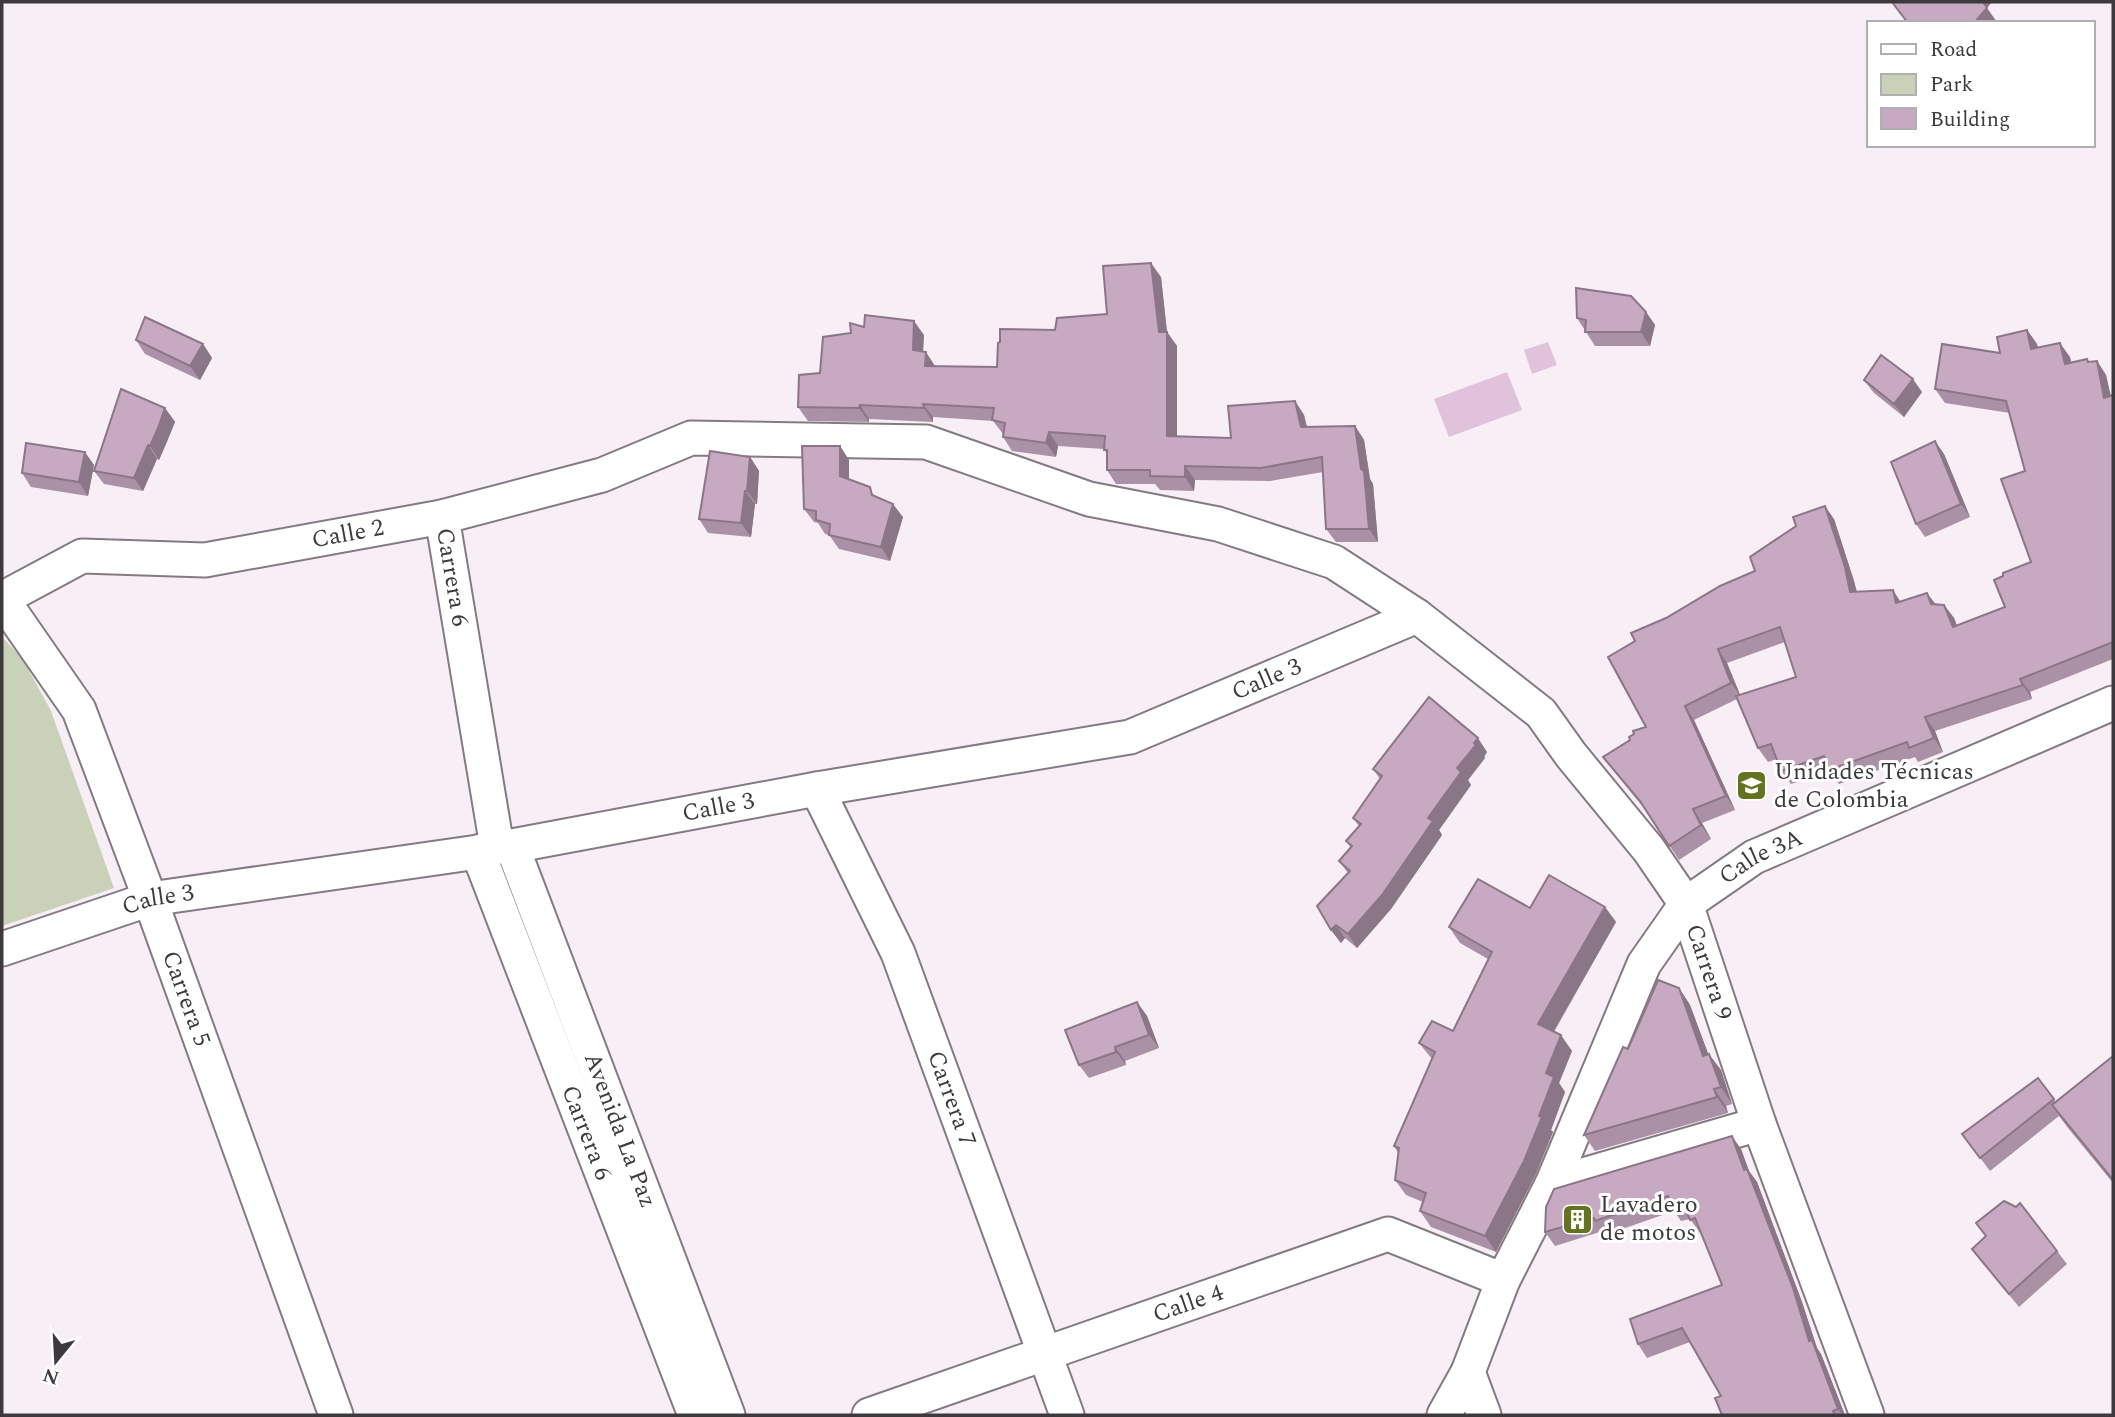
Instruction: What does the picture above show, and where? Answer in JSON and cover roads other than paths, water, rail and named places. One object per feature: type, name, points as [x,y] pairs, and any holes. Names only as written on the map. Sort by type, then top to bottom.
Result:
[{"type":"street","name":"Calle 2","points":[[2,599],[82,556],[205,560],[442,517],[602,475],[691,438]]},
{"type":"street","name":"Carrera 9","points":[[691,438],[926,442],[1089,499],[1219,524],[1334,562],[1417,616],[1541,713],[1649,850],[1686,904],[1759,1124],[1867,1415]]},
{"type":"street","name":"Carrera 6","points":[[442,517],[496,848],[695,1415]]},
{"type":"street","name":"Carrera 5","points":[[2,599],[79,710],[336,1415]]},
{"type":"street","name":"Calle 3","points":[[2,949],[150,899],[496,848],[817,789],[1130,737],[1417,616]]},
{"type":"street","name":"Calle 3A","points":[[1686,904],[1754,857],[2113,703]]},
{"type":"street","name":"Carrera 7","points":[[817,789],[898,953],[1067,1415]]},
{"type":"street","name":"Avenida La Paz","points":[[496,848],[728,1415]]},
{"type":"street","points":[[1444,1415],[1468,1372],[1503,1280],[1552,1184],[1644,964],[1686,904]]},
{"type":"street","points":[[1552,1184],[1759,1124]]},
{"type":"street","name":"Calle 4","points":[[869,1415],[1388,1234],[1503,1280]]},
{"type":"street","points":[[1468,1372],[1484,1415]]},
{"type":"place","name":"Unidades Técnicas de Colombia","points":[[1751,786]]},
{"type":"place","name":"Lavadero de motos","points":[[1577,1219]]}]
